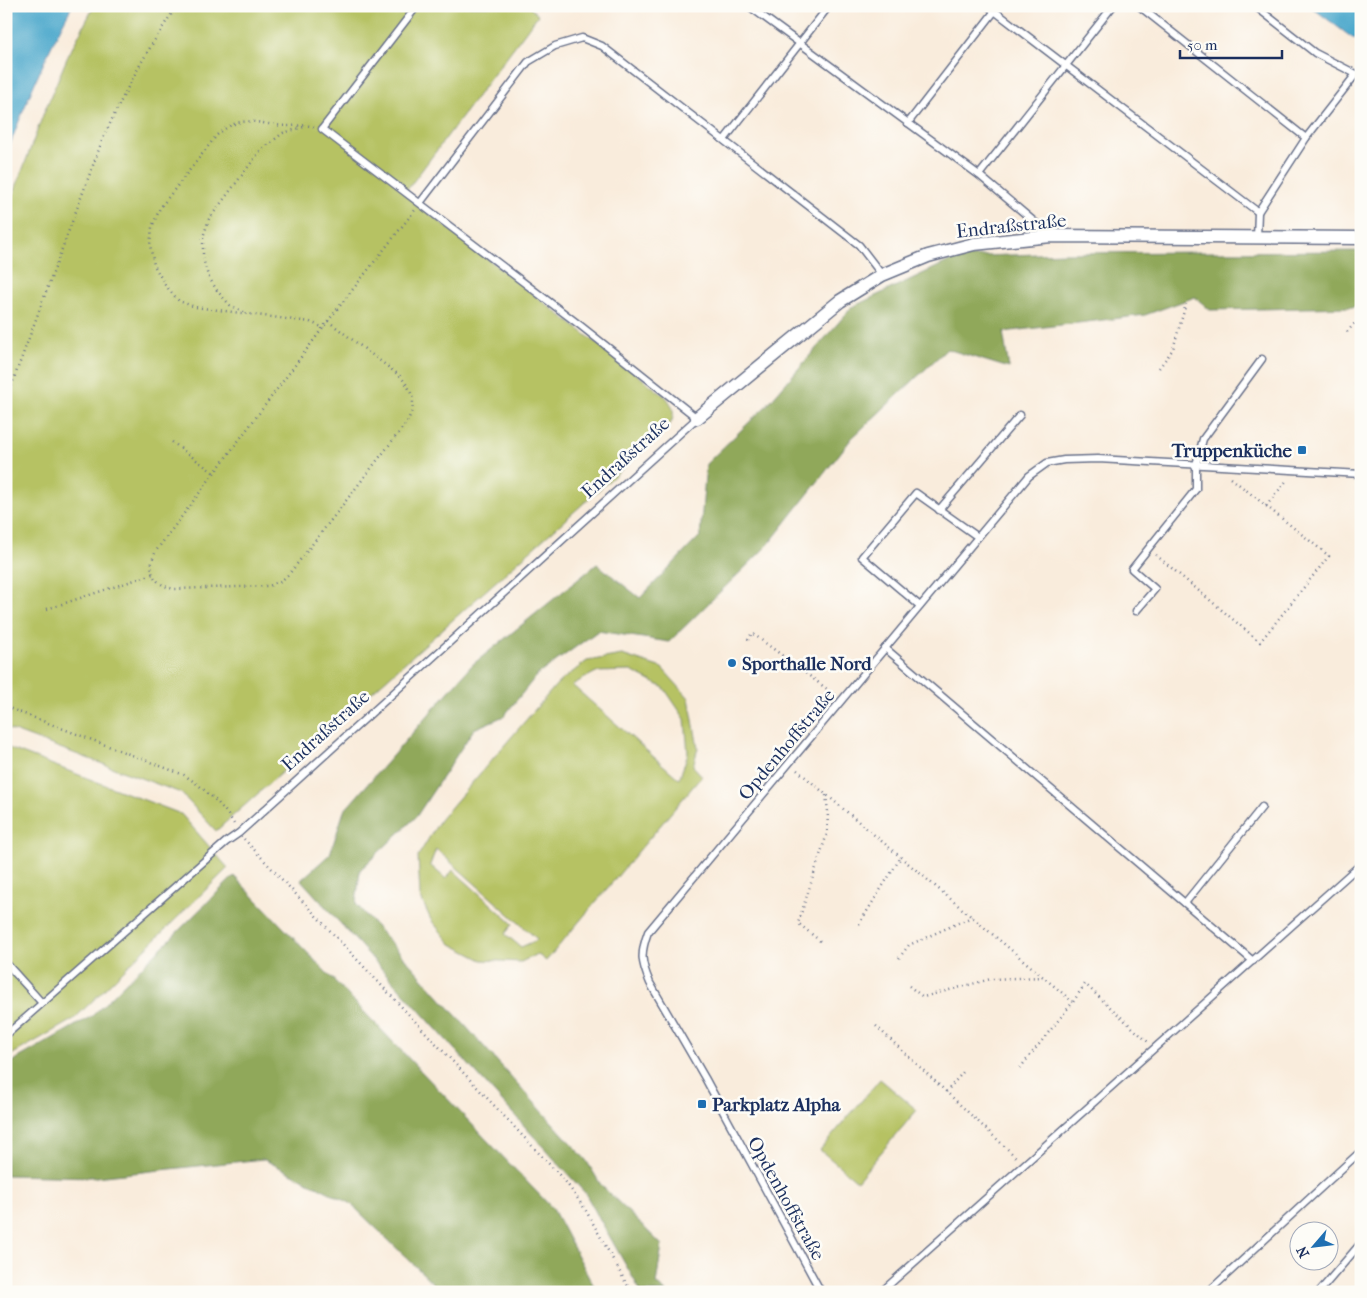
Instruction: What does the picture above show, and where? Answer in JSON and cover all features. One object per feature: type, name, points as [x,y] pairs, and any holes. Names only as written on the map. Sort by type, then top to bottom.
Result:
[{"type":"street","name":"Endraßstraße","points":[[697,418],[840,300],[882,275],[928,256],[974,244],[1051,236],[1361,238]]},
{"type":"lane","points":[[417,6],[322,128],[581,326],[697,418]]},
{"type":"lane","points":[[749,6],[979,175],[1051,236]]},
{"type":"lane","points":[[724,140],[829,6]]},
{"type":"lane","points":[[988,6],[1258,212]]},
{"type":"lane","points":[[979,175],[1113,6]]},
{"type":"lane","points":[[1139,6],[1306,138]]},
{"type":"lane","points":[[1255,6],[1315,53],[1359,74],[1306,138],[1258,212],[1257,238]]},
{"type":"lane","points":[[908,123],[994,12]]},
{"type":"lane","points":[[420,203],[528,62],[555,46],[582,38],[602,46],[859,245],[882,275]]},
{"type":"lane","points":[[1136,611],[1155,589],[1132,569],[1196,489],[1196,465],[1203,439],[1262,359]]},
{"type":"lane","points":[[939,510],[1020,416]]},
{"type":"lane","name":"Endraßstraße","points":[[6,1035],[226,842],[239,833],[697,418]]},
{"type":"lane","name":"Opdenhoffstraße","points":[[821,1292],[705,1078],[650,983],[643,966],[642,950],[648,932],[1029,476],[1046,462],[1098,459],[1361,474]]},
{"type":"lane","points":[[920,606],[862,557],[916,493],[978,537]]},
{"type":"lane","points":[[885,648],[1253,961]]},
{"type":"lane","points":[[1185,903],[1262,807]]},
{"type":"lane","points":[[881,1292],[1361,864]]},
{"type":"lane","points":[[6,963],[42,1003]]},
{"type":"lane","points":[[1208,1292],[1361,1151]]},
{"type":"lane","points":[[1319,1292],[1361,1243]]},
{"type":"path","points":[[6,400],[102,141],[136,70],[177,6]]},
{"type":"path","points":[[322,128],[310,125],[286,126],[249,120],[226,126],[160,208],[152,227],[150,246],[154,265],[165,285],[179,300],[195,308],[310,322],[324,328]]},
{"type":"path","points":[[250,314],[230,305],[218,292],[208,276],[203,258],[203,237],[209,219],[260,151],[282,133],[310,125]]},
{"type":"path","points":[[328,321],[400,376],[409,387],[414,399],[413,410],[407,422],[281,581],[269,586],[174,589],[164,587],[158,582],[151,568],[152,559],[156,551],[328,321],[420,203]]},
{"type":"path","points":[[1159,368],[1173,350],[1186,304]]},
{"type":"path","points":[[1347,332],[1361,316]]},
{"type":"path","points":[[172,442],[214,473]]},
{"type":"path","points":[[1266,506],[1288,479],[1289,470]]},
{"type":"path","points":[[1149,548],[1260,642],[1329,556],[1231,478]]},
{"type":"path","points":[[47,609],[153,574]]},
{"type":"path","points":[[748,640],[752,633],[842,700]]},
{"type":"path","points":[[6,707],[184,775],[198,785],[230,818],[239,833],[565,1181],[585,1209],[631,1292]]},
{"type":"path","points":[[789,764],[1074,1002]]},
{"type":"path","points":[[820,941],[798,923],[826,834],[828,812],[826,795]]},
{"type":"path","points":[[859,924],[901,857]]},
{"type":"path","points":[[899,958],[909,945],[972,917]]},
{"type":"path","points":[[909,986],[923,997],[991,979],[1044,977]]},
{"type":"path","points":[[1020,1068],[1074,1002],[1085,984],[1142,1035],[1154,1049]]},
{"type":"path","points":[[876,1026],[1024,1165]]},
{"type":"path","points":[[946,1092],[964,1071]]},
{"type":"green space","points":[[94,6],[528,6],[538,15],[404,194],[666,397],[673,409],[673,417],[667,429],[216,831],[181,793],[6,728],[6,214],[43,115],[67,58]]},
{"type":"green space","points":[[1361,251],[1361,300],[1354,307],[1210,310],[1195,297],[1145,315],[1003,332],[1009,368],[947,349],[852,438],[768,545],[669,642],[598,631],[537,675],[504,716],[474,729],[416,817],[360,870],[356,904],[586,1160],[601,1185],[662,1245],[656,1284],[666,1292],[641,1292],[585,1193],[301,880],[330,854],[344,811],[472,665],[597,564],[640,598],[700,536],[706,464],[766,406],[852,307],[958,257],[1065,253]]},
{"type":"green space","points":[[622,655],[662,668],[689,698],[698,748],[693,766],[702,776],[546,961],[537,954],[521,962],[482,960],[451,944],[431,920],[420,896],[418,856],[440,820],[557,684],[587,661]],"holes":[[[631,671],[664,688],[685,719],[688,754],[679,779],[572,685],[596,672]],[[436,849],[537,939],[537,940],[521,947],[505,934],[513,924],[453,870],[446,879],[430,865]]]},
{"type":"green space","points":[[6,747],[181,814],[228,868],[74,1019],[6,1058]]},
{"type":"green space","points":[[234,876],[553,1209],[597,1292],[437,1292],[439,1289],[350,1203],[263,1159],[96,1177],[6,1175],[6,1065],[92,1016]]},
{"type":"green space","points":[[880,1079],[917,1110],[857,1181],[820,1150]]},
{"type":"water","points":[[6,6],[72,6],[36,79],[6,155]]},
{"type":"water","points":[[1310,6],[1361,6],[1361,42],[1351,37]]},
{"type":"place","name":"Truppenküche","points":[[1302,450]]},
{"type":"place","name":"Sporthalle Nord","points":[[732,663]]},
{"type":"place","name":"Parkplatz Alpha","points":[[702,1104]]}]
